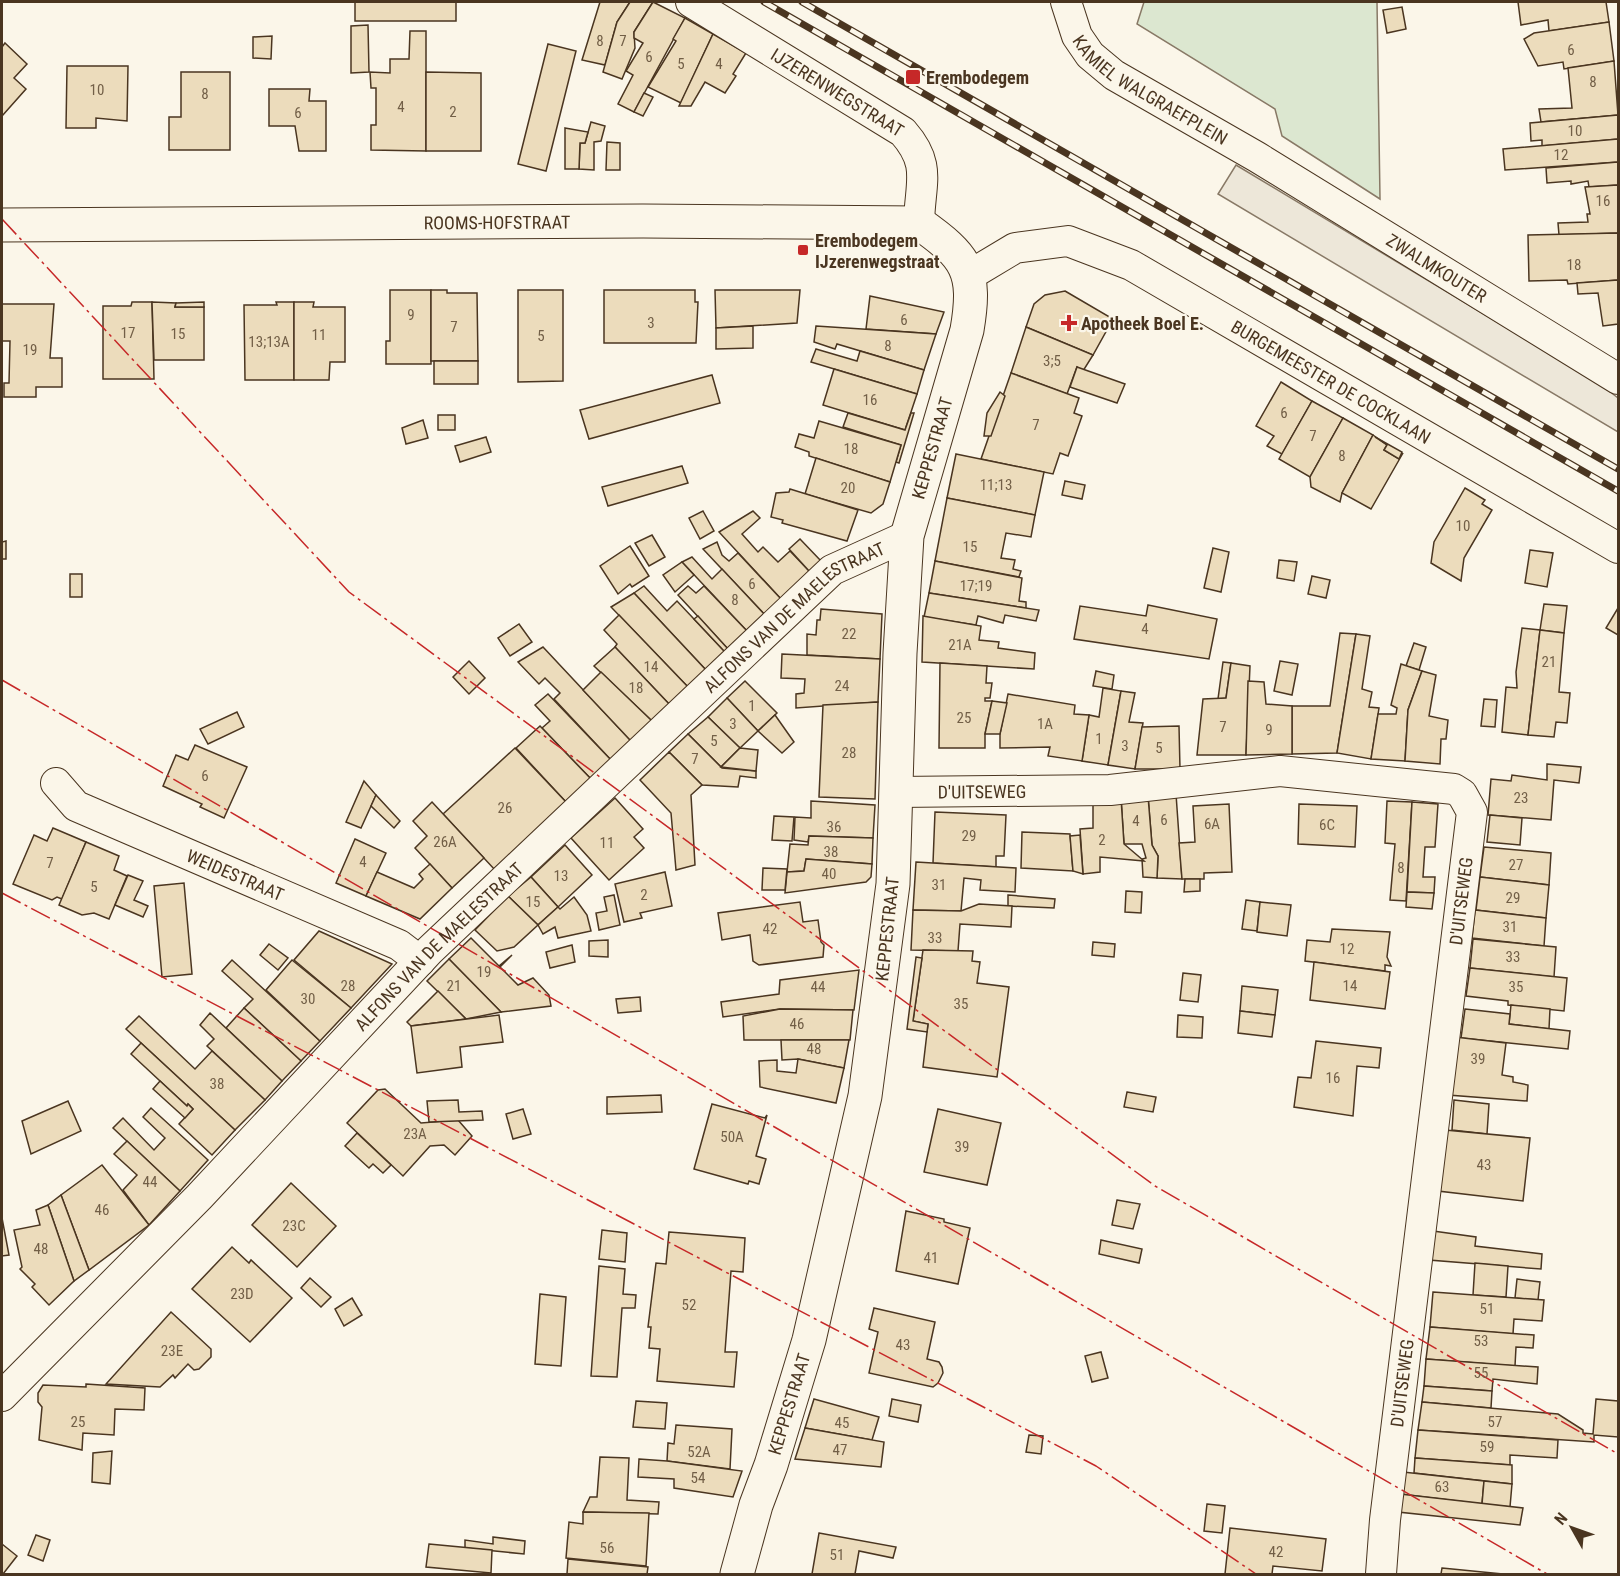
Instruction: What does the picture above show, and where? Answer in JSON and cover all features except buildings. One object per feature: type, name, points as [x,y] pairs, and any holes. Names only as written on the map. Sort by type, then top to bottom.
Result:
[{"type":"street","name":"IJZERENWEGSTRAAT","points":[[691,2],[903,132],[915,146],[923,162],[919,223]]},
{"type":"street","name":"KAMIEL WALGRAEFPLEIN","points":[[1066,2],[1077,36],[1090,55],[1114,75],[1257,158]]},
{"type":"street","name":"ZWALMKOUTER","points":[[1257,158],[1618,379]]},
{"type":"street","name":"ROOMS-HOFSTRAAT","points":[[2,225],[643,221],[919,223]]},
{"type":"street","points":[[919,223],[946,243],[970,275]]},
{"type":"street","name":"BURGEMEESTER DE COCKLAAN","points":[[970,275],[1015,248],[1068,241],[1131,265],[1618,548]]},
{"type":"street","name":"KEPPESTRAAT","points":[[737,1575],[756,1505],[771,1465],[809,1340],[865,1096],[889,932],[907,536],[967,330],[972,299],[970,275]]},
{"type":"street","name":"ALFONS VAN DE MAELESTRAAT","points":[[2,1396],[199,1197],[420,961],[832,570],[907,536]]},
{"type":"street","name":"D'UITSEWEG","points":[[897,792],[1110,790],[1280,771],[1454,789],[1462,794],[1472,812],[1386,1508],[1381,1575]]},
{"type":"street","name":"WEIDESTRAAT","points":[[56,783],[76,806],[399,945],[420,961]]},
{"type":"green space","points":[[1144,2],[1377,2],[1380,199],[1282,136],[1275,109],[1137,24]]},
{"type":"shaded area","points":[[1236,165],[1600,384],[1618,398],[1618,432],[1218,194]]},
{"type":"railway","points":[[764,2],[1618,491]]},
{"type":"railway","points":[[802,2],[1618,469]]},
{"type":"power","points":[[2,219],[349,592],[1155,1186],[1618,1454]]},
{"type":"power","points":[[2,680],[1547,1574]]},
{"type":"power","points":[[2,893],[1096,1466],[1256,1574]]},
{"type":"place","name":"Erembodegem","points":[[913,77]]},
{"type":"place","name":"Erembodegem IJzerenwegstraat","points":[[803,250]]},
{"type":"place","name":"Apotheek Boel E.","points":[[1069,323]]}]
